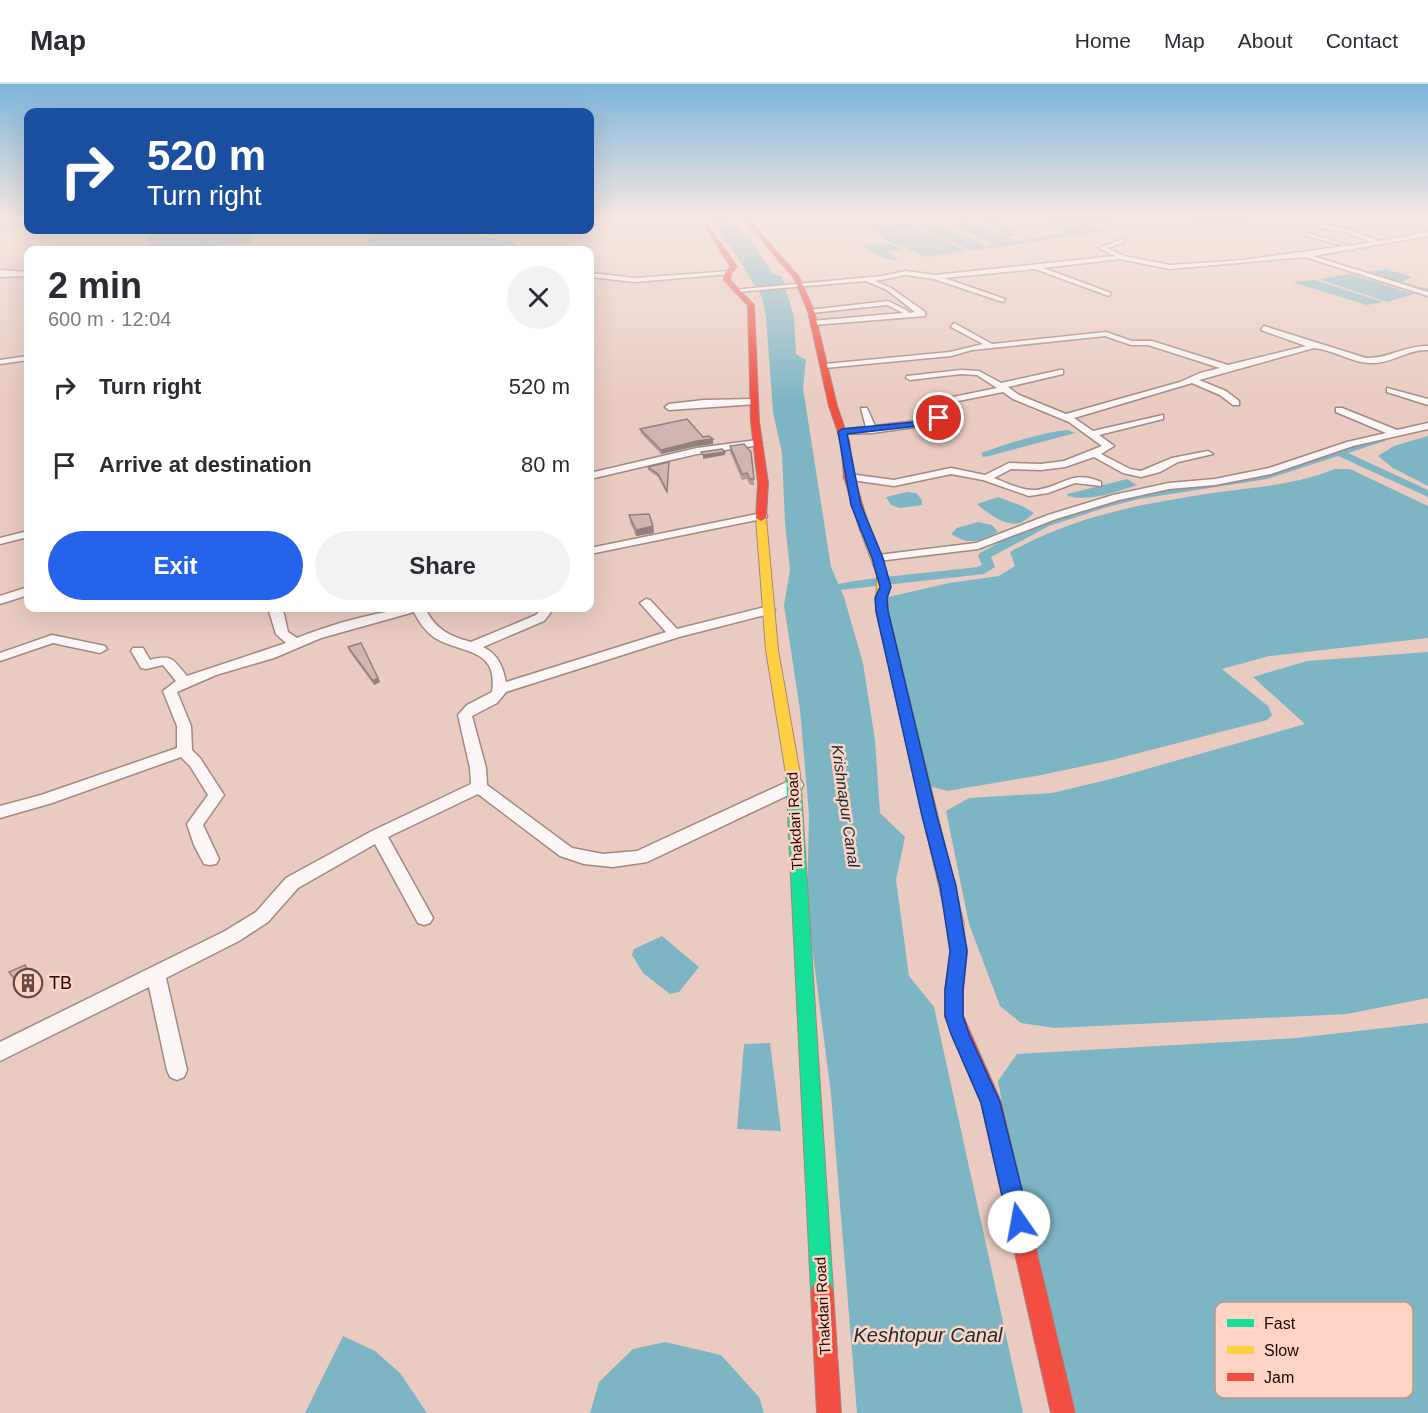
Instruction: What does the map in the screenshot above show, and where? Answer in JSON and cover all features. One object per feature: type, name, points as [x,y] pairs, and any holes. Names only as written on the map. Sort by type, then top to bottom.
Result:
[{"type":"street","points":[[626,279],[647,279]]},
{"type":"street","name":"Thakdari Road","points":[[727,279],[742,290],[751,305],[754,402],[763,483],[762,516],[772,650],[795,785],[829,1413]]},
{"type":"street","points":[[794,285],[797,279]]},
{"type":"street","points":[[742,290],[866,279]]},
{"type":"street","points":[[813,317],[922,313],[901,300],[889,289],[866,279]]},
{"type":"street","points":[[937,279],[1002,300]]},
{"type":"street","points":[[1067,279],[1108,294]]},
{"type":"street","points":[[1381,279],[1428,294]]},
{"type":"street","points":[[794,285],[813,317],[833,406],[848,458],[849,477],[862,524],[878,558],[885,587],[881,598],[882,611],[956,927],[959,951],[954,990],[954,1016],[991,1102],[1062,1413]]},
{"type":"street","points":[[813,317],[888,303],[912,315]]},
{"type":"street","points":[[954,325],[991,346]]},
{"type":"street","points":[[1264,328],[1314,346]]},
{"type":"street","points":[[825,366],[951,354],[971,348],[1106,334],[1131,344],[1149,343],[1228,368]]},
{"type":"street","points":[[1066,417],[1228,368],[1314,346],[1325,346],[1371,361],[1412,347],[1428,348]]},
{"type":"street","points":[[0,362],[24,359]]},
{"type":"street","points":[[910,378],[974,372],[1031,404],[1066,417],[1109,446],[1095,454],[1055,466],[1009,466],[986,478]]},
{"type":"street","points":[[842,432],[940,421],[927,405],[1060,372]]},
{"type":"street","points":[[1192,380],[1223,393],[1236,403]]},
{"type":"street","points":[[1390,390],[1428,402]]},
{"type":"street","points":[[669,407],[704,403],[754,402]]},
{"type":"street","points":[[864,410],[872,430]]},
{"type":"street","points":[[1339,410],[1395,433]]},
{"type":"street","points":[[1092,434],[1160,417]]},
{"type":"street","points":[[878,558],[978,546],[1052,517],[1117,497],[1169,486],[1215,482],[1271,471],[1350,444],[1428,426]]},
{"type":"street","points":[[594,475],[697,451],[758,443]]},
{"type":"street","points":[[1095,454],[1127,471],[1141,474],[1156,470],[1175,460],[1208,454]]},
{"type":"street","points":[[849,477],[894,483],[951,471],[986,478],[1032,493],[1064,484],[1076,477],[1096,484]]},
{"type":"street","points":[[594,550],[762,516]]},
{"type":"street","points":[[0,541],[24,535]]},
{"type":"street","points":[[0,600],[24,592]]},
{"type":"street","points":[[646,603],[674,634]]},
{"type":"street","points":[[479,787],[478,768],[465,713],[492,700],[500,689],[674,634],[769,610]]},
{"type":"street","points":[[277,612],[282,634],[296,644]]},
{"type":"street","points":[[210,859],[202,845],[195,824],[216,795],[195,762],[184,751],[184,726],[170,691],[184,682],[332,630],[401,612]]},
{"type":"street","points":[[419,612],[436,633],[492,657],[497,666],[500,689]]},
{"type":"street","points":[[472,647],[500,633],[540,618],[545,612]]},
{"type":"street","points":[[0,657],[52,639],[100,649]]},
{"type":"street","points":[[138,651],[144,664],[166,660],[184,682]]},
{"type":"street","points":[[0,812],[57,796],[108,776],[184,751]]},
{"type":"street","points":[[479,787],[566,852],[579,857],[618,862],[641,857],[795,785]]},
{"type":"street","points":[[0,1052],[255,922],[292,883],[378,835],[479,787]]},
{"type":"street","points":[[378,835],[424,918]]},
{"type":"street","points":[[156,974],[177,1070]]},
{"type":"water","name":"Keshtopur Canal","points":[[751,279],[783,279],[794,317],[796,354],[806,360],[803,388],[831,567],[844,597],[863,663],[875,740],[880,813],[905,837],[896,880],[909,976],[934,1007],[1023,1413],[857,1413],[831,1094],[807,908],[809,814],[800,710],[784,605],[790,570],[782,453],[773,412],[766,317],[762,297]]},
{"type":"water","points":[[1319,279],[1365,279],[1414,294],[1387,302]]},
{"type":"water","points":[[1380,279],[1408,279],[1401,282],[1428,289],[1428,294]]},
{"type":"water","points":[[1315,280],[1383,302],[1367,305],[1292,282]]},
{"type":"water","points":[[1067,430],[1075,433],[989,456],[983,457],[981,453],[1034,436]]},
{"type":"water","points":[[1428,436],[1428,486],[1393,468],[1378,456],[1394,446]]},
{"type":"water","points":[[1335,469],[1350,469],[1428,506],[1428,638],[1269,656],[1222,669],[1268,706],[1272,715],[1267,720],[1108,761],[1036,776],[947,791],[929,786],[884,598],[949,583],[999,576],[1015,566],[1010,552],[1086,519],[1190,496],[1292,482]]},
{"type":"water","points":[[1127,479],[1137,485],[1094,497],[1077,498],[1067,494]]},
{"type":"water","points":[[907,492],[916,493],[922,500],[922,505],[900,508],[891,505],[886,497]]},
{"type":"water","points":[[998,497],[1034,513],[1016,524],[1004,522],[977,504]]},
{"type":"water","points":[[978,522],[992,525],[998,532],[975,541],[964,540],[951,534],[957,528]]},
{"type":"water","points":[[1428,652],[1428,998],[1347,1014],[1055,1028],[1021,1023],[1000,1006],[969,924],[946,811],[969,798],[1052,793],[1115,778],[1305,724],[1253,677],[1307,661]]},
{"type":"water","points":[[662,936],[699,967],[679,992],[670,994],[643,973],[632,955],[634,949]]},
{"type":"water","points":[[1428,1023],[1428,1413],[1069,1413],[998,1081],[1017,1054],[1296,1038]]},
{"type":"water","points":[[770,1043],[781,1131],[737,1129],[744,1044]]},
{"type":"water","points":[[343,1336],[375,1351],[400,1373],[427,1413],[305,1413]]},
{"type":"water","points":[[665,1342],[721,1355],[759,1397],[764,1413],[590,1413],[599,1382],[633,1349]]},
{"type":"building","points":[[687,419],[703,437],[709,436],[713,439],[661,450],[640,429]]},
{"type":"building","points":[[744,444],[751,452],[754,479],[750,479],[747,473],[742,474],[730,446]]},
{"type":"building","points":[[722,449],[725,452],[703,455],[701,452]]},
{"type":"building","points":[[669,462],[667,491],[658,474],[648,467]]},
{"type":"building","points":[[649,514],[653,526],[636,530],[629,515]]},
{"type":"building","points":[[361,643],[378,678],[373,681],[348,647]]},
{"type":"building","points":[[25,965],[33,984],[22,989],[9,972]]},
{"type":"waterway","points":[[1339,453],[1381,439]]},
{"type":"waterway","points":[[891,581],[979,571],[989,567],[984,556],[1045,523],[1139,496],[1267,476],[1339,453]]},
{"type":"waterway","points":[[1339,453],[1428,494]]},
{"type":"waterway","points":[[840,586],[881,582]]},
{"type":"traffic: fast","points":[[793,774],[822,1291]]},
{"type":"traffic: slow","points":[[761,518],[772,650],[793,774]]},
{"type":"traffic: slow","points":[[865,530],[882,575],[882,611],[956,925]]},
{"type":"traffic: jam","points":[[727,279],[751,305],[755,422],[763,483],[761,518]]},
{"type":"traffic: jam","points":[[797,279],[811,311],[833,406],[845,441],[849,477],[865,530]]},
{"type":"traffic: jam","points":[[956,925],[959,951],[954,990],[954,1016],[991,1102],[1063,1413]]},
{"type":"traffic: jam","points":[[822,1291],[829,1413]]},
{"type":"place","name":"TB","points":[[28,983]]},
{"type":"route","points":[[939,418],[940,421],[936,422],[842,432],[856,505],[878,558],[885,587],[881,598],[882,611],[956,927],[959,951],[954,990],[954,1016],[991,1102],[1019,1222]]},
{"type":"water label","name":"Krishnapur Canal","points":[[846,806]]}]
